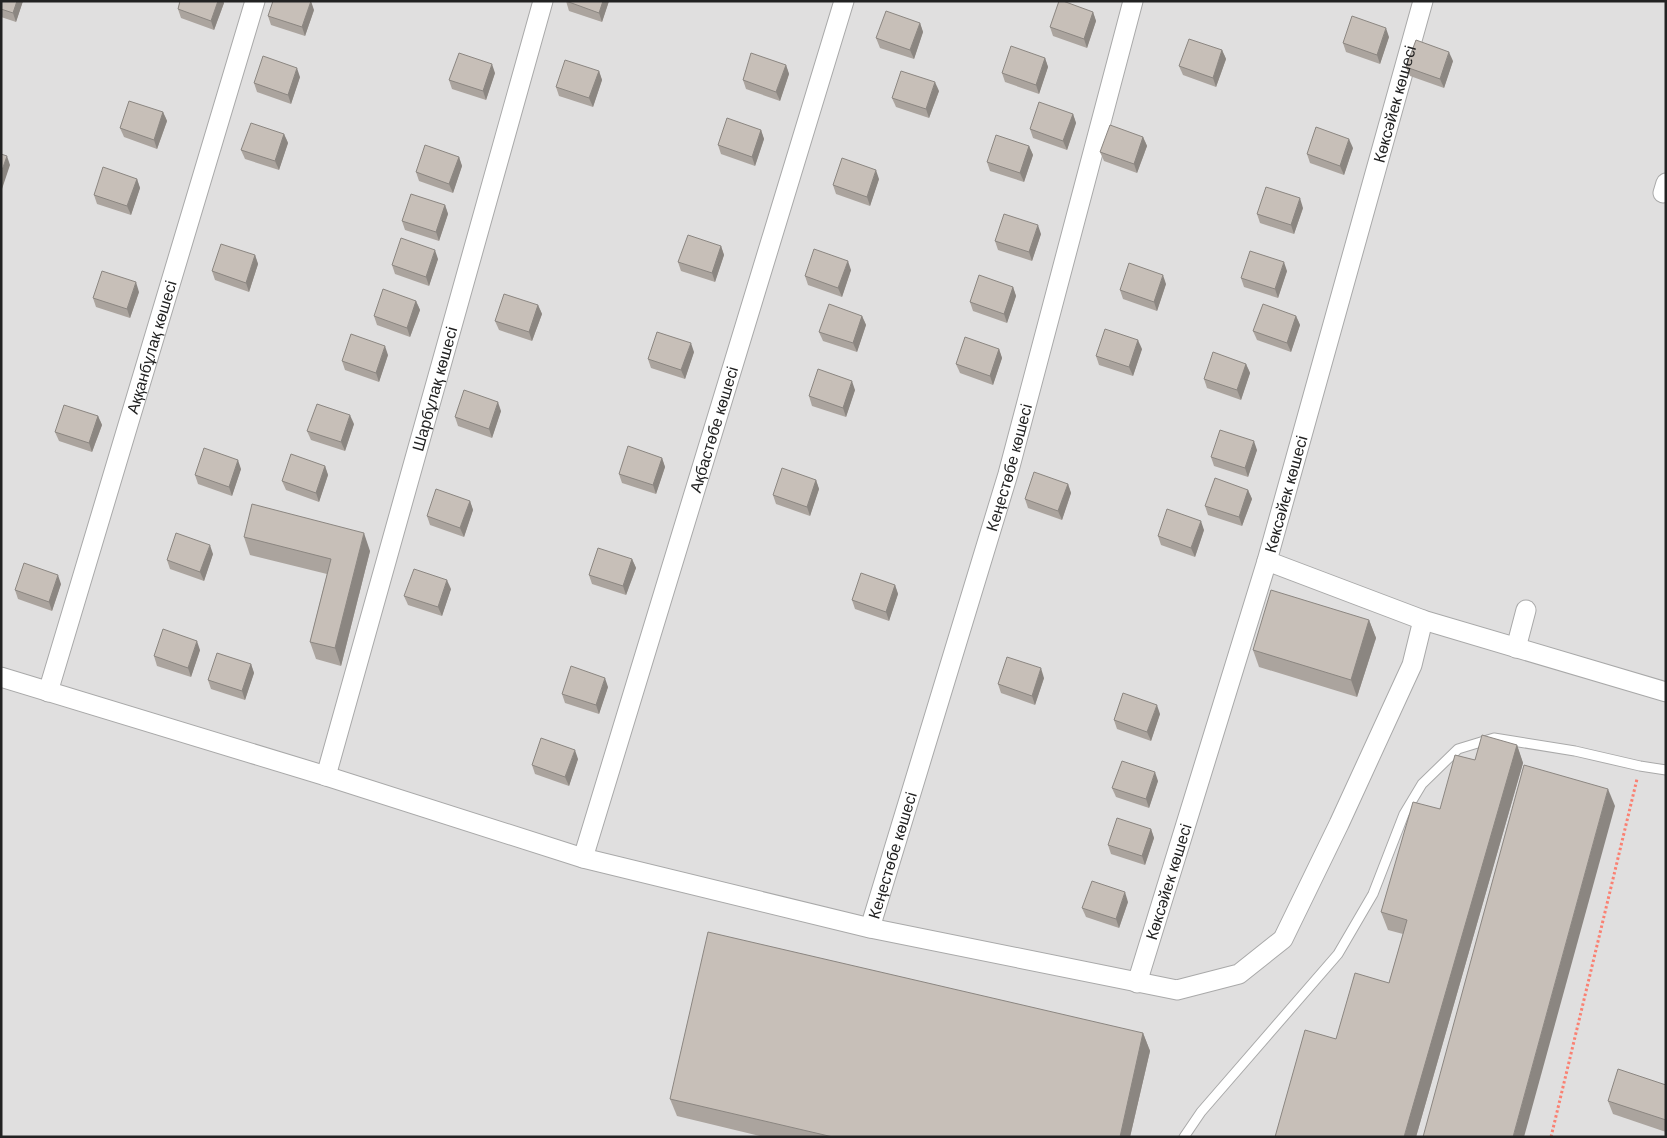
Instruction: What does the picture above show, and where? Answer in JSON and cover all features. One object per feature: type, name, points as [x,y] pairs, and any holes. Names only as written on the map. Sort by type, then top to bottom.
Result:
[{"type":"street","name":"Аққанбұлақ көшесі","points":[[48,692],[255,1]]},
{"type":"street","name":"Шарбұлақ көшесі","points":[[326,776],[543,1]]},
{"type":"street","name":"Ақбастөбе көшесі","points":[[583,858],[844,1]]},
{"type":"street","name":"Кеңестөбе көшесі","points":[[870,928],[1008,474],[1133,1]]},
{"type":"street","name":"Көксәйек көшесі","points":[[1137,983],[1267,560],[1423,1]]},
{"type":"street","points":[[1267,560],[1423,620],[1666,692]]},
{"type":"street","points":[[1516,648],[1526,610]]},
{"type":"street","points":[[1,677],[326,776],[583,858],[870,928],[1177,990],[1239,974],[1282,939],[1339,824],[1412,664],[1423,620]]},
{"type":"lane","points":[[1184,1137],[1201,1112],[1338,954],[1373,894],[1404,814],[1422,784],[1458,749],[1494,738],[1575,751],[1666,770]]},
{"type":"path","points":[[1551,1137],[1640,766]]},
{"type":"shaded area","points":[[1,1],[1666,1],[1666,1137],[1,1137]]},
{"type":"building","points":[[1,1],[17,1],[13,13],[1,9]]},
{"type":"building","points":[[180,1],[218,1],[211,21],[178,9]]},
{"type":"building","points":[[273,1],[311,1],[302,27],[268,16]]},
{"type":"building","points":[[566,1],[603,1],[599,13]]},
{"type":"building","points":[[1059,1],[1093,12],[1084,39],[1050,27]]},
{"type":"building","points":[[886,11],[920,23],[910,50],[876,38]]},
{"type":"building","points":[[1352,16],[1386,28],[1377,55],[1343,43]]},
{"type":"building","points":[[1189,39],[1222,50],[1213,78],[1179,66]]},
{"type":"building","points":[[1416,40],[1449,52],[1440,79],[1406,67]]},
{"type":"building","points":[[1011,46],[1045,58],[1036,85],[1002,73]]},
{"type":"building","points":[[459,53],[492,64],[483,91],[449,80]]},
{"type":"building","points":[[751,53],[786,65],[776,92],[743,80]]},
{"type":"building","points":[[263,56],[297,68],[288,95],[254,83]]},
{"type":"building","points":[[565,60],[599,71],[589,98],[556,87]]},
{"type":"building","points":[[901,71],[935,82],[926,109],[892,98]]},
{"type":"building","points":[[129,101],[163,112],[154,140],[120,128]]},
{"type":"building","points":[[1039,102],[1073,114],[1063,141],[1030,129]]},
{"type":"building","points":[[727,118],[761,130],[752,157],[718,145]]},
{"type":"building","points":[[251,123],[284,134],[275,161],[241,150]]},
{"type":"building","points":[[1110,125],[1143,137],[1134,164],[1100,152]]},
{"type":"building","points":[[1316,127],[1349,139],[1340,166],[1307,154]]},
{"type":"building","points":[[996,135],[1029,146],[1020,173],[987,162]]},
{"type":"building","points":[[425,145],[459,157],[449,184],[416,172]]},
{"type":"building","points":[[1,154],[7,156],[1,173]]},
{"type":"building","points":[[842,158],[876,170],[867,197],[833,185]]},
{"type":"building","points":[[103,167],[137,179],[127,206],[94,195]]},
{"type":"building","points":[[1266,187],[1300,198],[1291,225],[1257,214]]},
{"type":"building","points":[[411,194],[445,205],[436,232],[402,221]]},
{"type":"building","points":[[1004,214],[1038,225],[1029,252],[995,241]]},
{"type":"building","points":[[688,235],[721,246],[712,273],[678,262]]},
{"type":"building","points":[[401,238],[435,250],[426,277],[392,265]]},
{"type":"building","points":[[221,244],[255,255],[246,283],[212,271]]},
{"type":"building","points":[[814,249],[848,261],[838,288],[805,276]]},
{"type":"building","points":[[1250,251],[1284,262],[1275,289],[1241,278]]},
{"type":"building","points":[[1129,263],[1163,275],[1154,302],[1120,290]]},
{"type":"building","points":[[102,271],[136,282],[127,309],[93,298]]},
{"type":"building","points":[[979,275],[1013,287],[1004,314],[970,302]]},
{"type":"building","points":[[383,289],[416,301],[407,328],[374,316]]},
{"type":"building","points":[[504,294],[538,305],[529,332],[495,321]]},
{"type":"building","points":[[829,304],[862,316],[853,343],[819,332]]},
{"type":"building","points":[[1263,304],[1296,316],[1287,343],[1253,331]]},
{"type":"building","points":[[1105,329],[1138,340],[1129,367],[1096,356]]},
{"type":"building","points":[[657,332],[691,343],[681,370],[648,359]]},
{"type":"building","points":[[351,334],[385,346],[376,373],[342,361]]},
{"type":"building","points":[[965,337],[999,349],[990,376],[956,364]]},
{"type":"building","points":[[1213,352],[1246,364],[1237,390],[1204,379]]},
{"type":"building","points":[[818,369],[852,381],[843,408],[809,396]]},
{"type":"building","points":[[464,390],[498,402],[489,429],[455,417]]},
{"type":"building","points":[[317,404],[350,415],[341,442],[307,431]]},
{"type":"building","points":[[64,405],[98,416],[89,443],[55,432]]},
{"type":"building","points":[[1220,430],[1254,441],[1245,468],[1211,457]]},
{"type":"building","points":[[628,446],[662,458],[653,485],[619,474]]},
{"type":"building","points":[[204,448],[238,460],[229,487],[195,475]]},
{"type":"building","points":[[291,454],[325,466],[316,493],[282,481]]},
{"type":"building","points":[[782,468],[816,480],[807,507],[773,495]]},
{"type":"building","points":[[1034,472],[1068,484],[1058,511],[1025,499]]},
{"type":"building","points":[[1215,478],[1248,490],[1239,517],[1205,506]]},
{"type":"building","points":[[436,489],[470,501],[460,528],[427,516]]},
{"type":"building","points":[[252,504],[364,533],[335,648],[310,642],[331,559],[244,537]]},
{"type":"building","points":[[1167,509],[1201,521],[1191,548],[1158,536]]},
{"type":"building","points":[[176,533],[210,545],[200,572],[167,560]]},
{"type":"building","points":[[598,548],[632,559],[623,586],[589,575]]},
{"type":"building","points":[[24,563],[58,575],[49,602],[15,590]]},
{"type":"building","points":[[414,569],[447,580],[438,607],[404,596]]},
{"type":"building","points":[[861,573],[895,585],[886,612],[852,600]]},
{"type":"building","points":[[1271,590],[1369,620],[1351,680],[1253,650]]},
{"type":"building","points":[[163,629],[197,641],[188,668],[154,656]]},
{"type":"building","points":[[217,653],[251,664],[242,691],[208,680]]},
{"type":"building","points":[[1007,657],[1041,668],[1032,696],[998,684]]},
{"type":"building","points":[[571,666],[605,678],[596,705],[562,694]]},
{"type":"building","points":[[1123,693],[1157,705],[1147,732],[1114,720]]},
{"type":"building","points":[[1482,735],[1517,745],[1404,1137],[1275,1137],[1305,1030],[1336,1039],[1355,973],[1389,983],[1407,920],[1381,912],[1413,802],[1440,809],[1455,755],[1475,760]]},
{"type":"building","points":[[541,738],[575,750],[565,777],[532,765]]},
{"type":"building","points":[[1122,761],[1155,772],[1146,799],[1112,788]]},
{"type":"building","points":[[1524,765],[1608,789],[1513,1137],[1423,1137]]},
{"type":"building","points":[[1117,818],[1151,829],[1142,856],[1108,845]]},
{"type":"building","points":[[1092,881],[1125,892],[1116,919],[1082,908]]},
{"type":"building","points":[[708,932],[1143,1033],[1120,1137],[833,1137],[670,1099]]},
{"type":"building","points":[[1618,1069],[1666,1085],[1666,1120],[1608,1101]]}]
